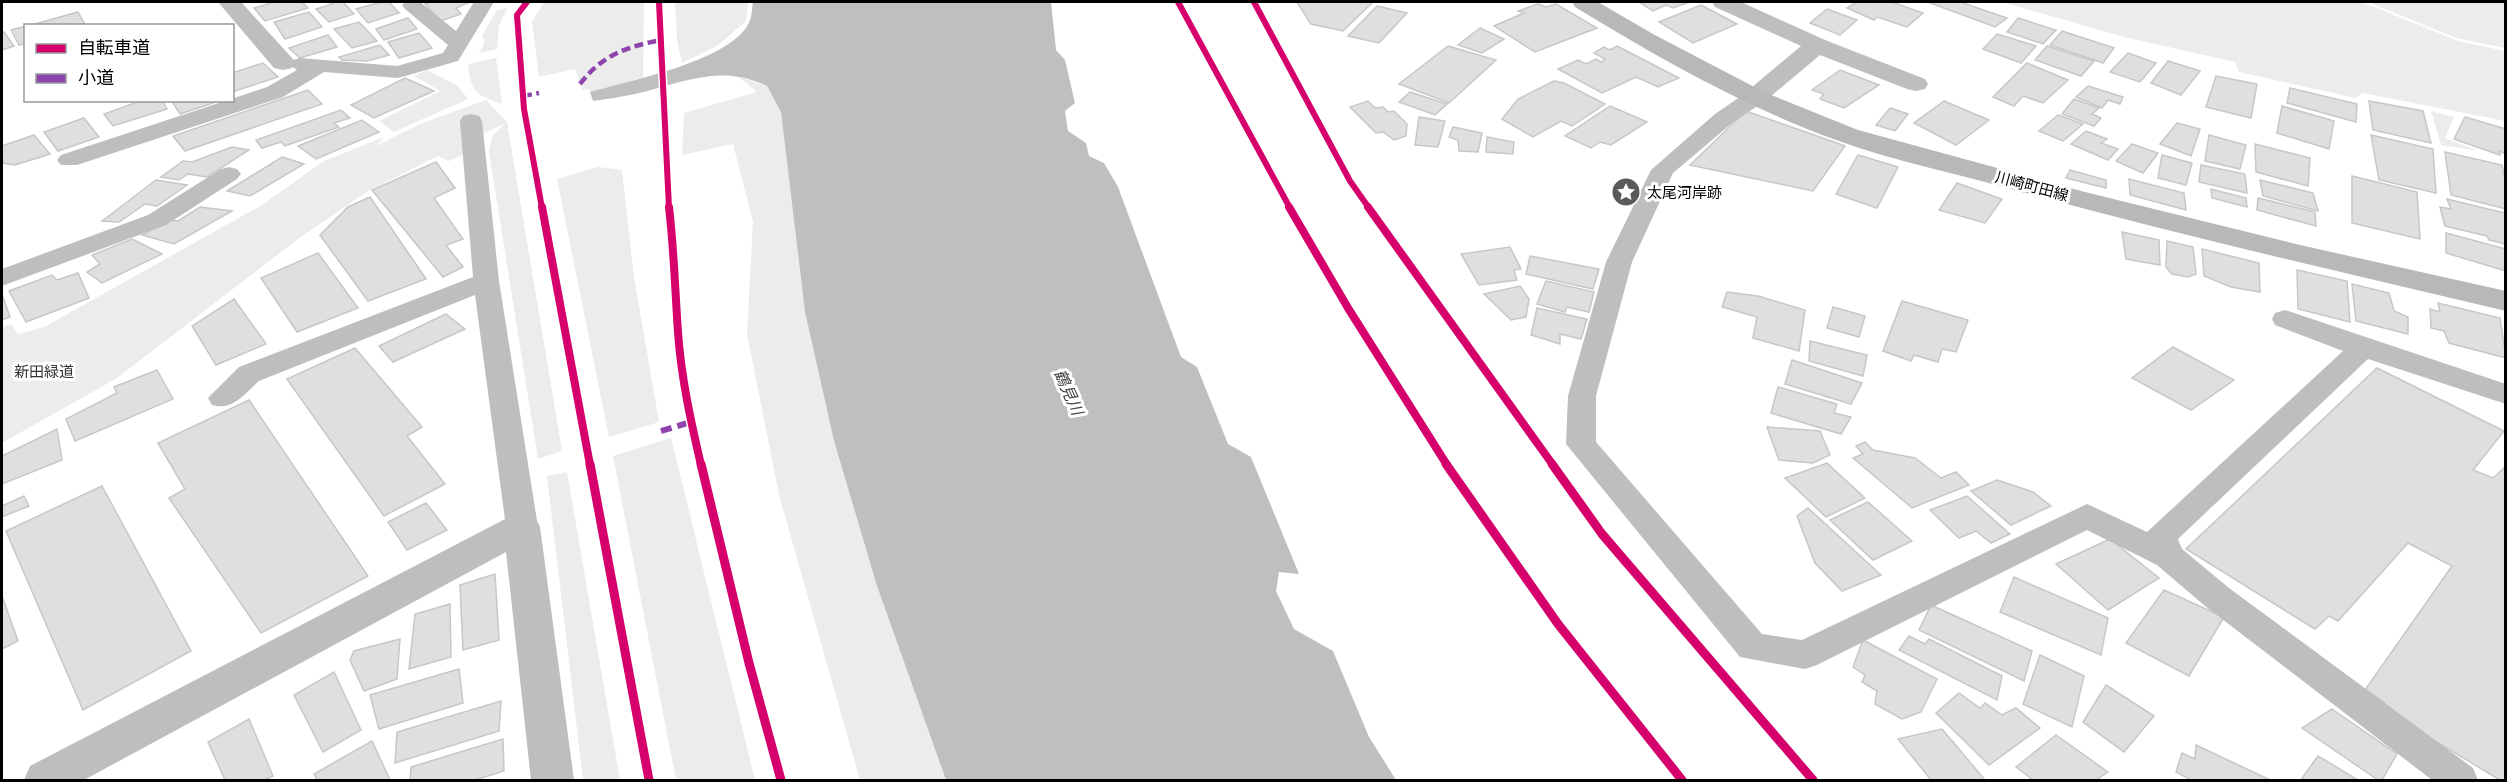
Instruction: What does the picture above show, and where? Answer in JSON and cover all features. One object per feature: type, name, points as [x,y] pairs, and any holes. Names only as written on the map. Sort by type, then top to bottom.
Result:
[{"type":"main road","name":"川崎町田線","points":[[1583,2],[1645,39],[1755,97],[1849,136],[2300,254],[2505,301]]},
{"type":"street","points":[[229,2],[283,63]]},
{"type":"street","points":[[1723,2],[1817,45],[1916,84]]},
{"type":"street","points":[[1755,97],[1817,45]]},
{"type":"street","points":[[45,780],[522,527],[554,780]]},
{"type":"lane","points":[[283,63],[398,72],[451,57],[484,2]]},
{"type":"lane","points":[[412,6],[459,44]]},
{"type":"lane","points":[[69,160],[275,92],[319,66]]},
{"type":"lane","points":[[1755,97],[1723,119],[1663,170],[1619,262],[1582,396],[1581,444],[1752,647],[1805,655],[2086,516],[2168,556],[2217,597],[2460,780]]},
{"type":"lane","points":[[471,121],[486,281],[522,527]]},
{"type":"lane","points":[[2,278],[157,219],[229,174]]},
{"type":"lane","points":[[222,398],[249,374],[486,281]]},
{"type":"lane","points":[[2285,319],[2363,348],[2505,394]]},
{"type":"lane","points":[[2168,556],[2161,536],[2363,348]]},
{"type":"green space","points":[[544,2],[644,2],[643,78],[590,92],[589,89],[582,90],[575,69],[539,77],[532,22]]},
{"type":"green space","points":[[675,2],[748,2],[746,21],[717,46],[682,63],[677,40]]},
{"type":"green space","points":[[2002,2],[2362,2],[2458,41],[2505,51],[2505,121],[2363,93],[2355,98],[2239,72],[2235,62],[2124,37]]},
{"type":"green space","points":[[2368,2],[2505,2],[2505,48],[2456,38]]},
{"type":"green space","points":[[508,7],[499,26],[497,49],[479,53],[485,42],[482,36],[496,11]]},
{"type":"green space","points":[[496,58],[502,104],[476,92],[469,74],[468,64]]},
{"type":"green space","points":[[427,70],[457,85],[468,99],[394,132],[379,121],[440,91],[414,76]]},
{"type":"green space","points":[[736,75],[767,86],[781,112],[805,312],[834,441],[877,586],[946,780],[860,780],[779,495],[747,334],[753,222],[733,144],[682,155],[684,113],[757,92]]},
{"type":"green space","name":"新田緑道","points":[[486,100],[507,122],[562,451],[538,459],[489,152],[492,137],[505,123],[463,144],[465,154],[449,161],[438,156],[368,191],[298,239],[117,378],[2,443],[2,327],[11,324],[18,334],[44,327],[262,205],[324,161],[384,137],[376,146],[420,124]]},
{"type":"green space","points":[[2431,111],[2454,117],[2445,138],[2479,151],[2441,145]]},
{"type":"green space","points":[[598,167],[622,170],[634,277],[659,422],[609,437],[557,179]]},
{"type":"green space","points":[[671,438],[755,780],[676,780],[613,456]]},
{"type":"green space","points":[[567,472],[620,780],[583,780],[547,476]]},
{"type":"water","name":"鶴見川","points":[[753,2],[1051,2],[1056,50],[1065,60],[1075,103],[1065,111],[1068,131],[1086,143],[1089,156],[1104,163],[1118,187],[1181,357],[1197,367],[1228,444],[1251,457],[1299,574],[1279,572],[1276,591],[1294,629],[1333,651],[1369,737],[1396,780],[946,780],[877,586],[834,441],[805,312],[781,112],[767,86],[750,79],[733,76],[701,77],[635,94],[593,101],[590,92],[679,67],[724,47],[741,34],[750,20]]},
{"type":"building","points":[[274,2],[302,2],[308,8],[265,21],[254,8]]},
{"type":"building","points":[[330,2],[343,2],[354,14],[329,22],[316,9],[332,4]]},
{"type":"building","points":[[389,2],[399,13],[368,23],[356,9]]},
{"type":"building","points":[[470,2],[456,8],[461,14],[441,21],[425,4]]},
{"type":"building","points":[[1297,2],[1373,2],[1343,31],[1311,24]]},
{"type":"building","points":[[1639,2],[1690,2],[1673,8],[1666,5],[1653,11]]},
{"type":"building","points":[[1857,2],[1892,2],[1923,13],[1907,27],[1877,17],[1874,20],[1847,8]]},
{"type":"building","points":[[1960,2],[2007,18],[1995,27],[1930,3]]},
{"type":"building","points":[[1538,4],[1546,7],[1556,4],[1597,28],[1535,52],[1494,26],[1524,13],[1518,11]]},
{"type":"building","points":[[1701,5],[1737,24],[1693,43],[1659,22]]},
{"type":"building","points":[[1377,6],[1407,13],[1379,43],[1348,36]]},
{"type":"building","points":[[1827,9],[1857,20],[1840,35],[1810,23]]},
{"type":"building","points":[[78,12],[85,24],[35,24]]},
{"type":"building","points":[[309,12],[322,27],[285,39],[274,22]]},
{"type":"building","points":[[408,18],[417,29],[384,40],[376,29]]},
{"type":"building","points":[[2018,18],[2056,30],[2043,44],[2007,32]]},
{"type":"building","points":[[359,22],[377,41],[352,48],[334,29]]},
{"type":"building","points":[[24,27],[24,44],[19,45],[11,30]]},
{"type":"building","points":[[1480,28],[1504,39],[1482,53],[1458,45]]},
{"type":"building","points":[[2062,31],[2114,48],[2103,63],[2050,45]]},
{"type":"building","points":[[4,32],[14,46],[2,50],[2,33]]},
{"type":"building","points":[[419,33],[432,48],[399,58],[388,42]]},
{"type":"building","points":[[1997,34],[2036,46],[2021,63],[1983,49]]},
{"type":"building","points":[[328,35],[337,47],[300,58],[289,48]]},
{"type":"building","points":[[380,45],[389,55],[367,61],[342,60],[339,57]]},
{"type":"building","points":[[1448,46],[1496,60],[1449,103],[1399,84]]},
{"type":"building","points":[[1617,46],[1679,78],[1658,87],[1636,77],[1602,93],[1558,69],[1578,60],[1586,64],[1596,59],[1601,62],[1605,59],[1594,53],[1604,47],[1610,50]]},
{"type":"building","points":[[2047,46],[2094,61],[2081,76],[2035,60]]},
{"type":"building","points":[[2128,53],[2156,63],[2140,82],[2110,72]]},
{"type":"building","points":[[2168,61],[2200,71],[2181,95],[2151,83]]},
{"type":"building","points":[[263,63],[278,77],[234,91],[234,72]]},
{"type":"building","points":[[2027,63],[2068,80],[2043,103],[2023,96],[2014,106],[1993,97]]},
{"type":"building","points":[[1840,70],[1879,85],[1844,108],[1820,99],[1824,94],[1812,90]]},
{"type":"building","points":[[2216,76],[2257,84],[2251,118],[2206,107]]},
{"type":"building","points":[[405,78],[434,91],[374,118],[351,105]]},
{"type":"building","points":[[1554,81],[1564,83],[1605,104],[1572,126],[1561,121],[1533,137],[1502,119],[1518,99]]},
{"type":"building","points":[[2088,86],[2123,97],[2120,104],[2108,100],[2102,108],[2076,97]]},
{"type":"building","points":[[2290,88],[2357,104],[2356,122],[2287,103]]},
{"type":"building","points":[[308,90],[322,104],[185,151],[173,136]]},
{"type":"building","points":[[1410,92],[1447,104],[1435,115],[1399,102]]},
{"type":"building","points":[[2074,99],[2099,108],[2092,114],[2101,118],[2094,126],[2062,114]]},
{"type":"building","points":[[1368,101],[1375,108],[1383,107],[1388,112],[1394,111],[1407,124],[1406,136],[1394,140],[1383,132],[1376,133],[1350,107]]},
{"type":"building","points":[[1944,101],[1989,120],[1956,145],[1914,123]]},
{"type":"building","points":[[2369,101],[2423,111],[2431,143],[2373,130]]},
{"type":"building","points":[[137,102],[163,102],[167,109],[113,126],[104,114]]},
{"type":"building","points":[[172,102],[216,102],[180,114]]},
{"type":"building","points":[[1610,106],[1647,122],[1611,145],[1600,142],[1591,148],[1565,136]]},
{"type":"building","points":[[2282,106],[2334,121],[2329,149],[2277,133]]},
{"type":"building","points":[[1890,108],[1908,114],[1895,131],[1876,125]]},
{"type":"building","points":[[341,110],[350,118],[334,123],[339,127],[285,146],[281,142],[262,148],[256,140]]},
{"type":"building","points":[[1746,111],[1845,146],[1813,191],[1690,165]]},
{"type":"building","points":[[2058,115],[2083,124],[2063,141],[2039,131]]},
{"type":"building","points":[[1419,117],[1445,121],[1438,147],[1415,145]]},
{"type":"building","points":[[2465,117],[2506,129],[2506,154],[2499,151],[2500,155],[2454,139]]},
{"type":"building","points":[[84,118],[99,137],[58,151],[44,132]]},
{"type":"building","points":[[362,120],[379,132],[316,159],[298,146]]},
{"type":"building","points":[[2177,123],[2200,129],[2191,156],[2160,144]]},
{"type":"building","points":[[1453,127],[1482,133],[1478,152],[1459,151],[1458,140],[1449,137]]},
{"type":"building","points":[[2086,131],[2107,139],[2101,143],[2118,149],[2108,160],[2071,144]]},
{"type":"building","points":[[34,135],[50,154],[15,165],[2,163],[2,146]]},
{"type":"building","points":[[2209,135],[2246,145],[2240,169],[2205,161]]},
{"type":"building","points":[[2371,135],[2433,149],[2436,193],[2379,180]]},
{"type":"building","points":[[1487,137],[1514,142],[1513,154],[1486,152]]},
{"type":"building","points":[[2132,144],[2158,153],[2143,173],[2116,161]]},
{"type":"building","points":[[2255,144],[2310,158],[2308,186],[2256,172]]},
{"type":"building","points":[[232,147],[249,150],[207,177],[188,174],[179,180],[161,177],[183,161],[192,162]]},
{"type":"building","points":[[2445,152],[2502,165],[2506,184],[2506,209],[2451,195]]},
{"type":"building","points":[[1858,155],[1898,167],[1877,208],[1836,194]]},
{"type":"building","points":[[2162,155],[2192,163],[2186,185],[2158,178]]},
{"type":"building","points":[[282,157],[304,164],[250,196],[227,191]]},
{"type":"building","points":[[436,162],[455,188],[434,198],[463,239],[446,245],[463,267],[443,277],[372,190]]},
{"type":"building","points":[[2201,165],[2245,174],[2247,193],[2199,182]]},
{"type":"building","points":[[2070,170],[2106,180],[2106,188],[2066,178]]},
{"type":"building","points":[[2352,176],[2417,192],[2420,239],[2352,223]]},
{"type":"building","points":[[2129,179],[2184,193],[2186,210],[2130,195]]},
{"type":"building","points":[[156,180],[187,185],[157,206],[145,204],[119,222],[102,221]]},
{"type":"building","points":[[2260,180],[2313,193],[2318,211],[2263,196]]},
{"type":"building","points":[[1957,183],[2002,199],[1985,223],[1939,210]]},
{"type":"building","points":[[2211,189],[2246,198],[2247,207],[2212,198]]},
{"type":"building","points":[[370,197],[426,279],[368,301],[320,235],[348,207]]},
{"type":"building","points":[[2258,198],[2315,212],[2316,226],[2257,210]]},
{"type":"building","points":[[2447,199],[2505,213],[2506,244],[2489,240],[2487,236],[2445,226],[2440,207],[2451,209]]},
{"type":"building","points":[[200,207],[232,211],[174,244],[142,235],[170,220],[178,221]]},
{"type":"building","points":[[2122,232],[2159,240],[2160,265],[2126,259]]},
{"type":"building","points":[[2446,233],[2506,249],[2506,271],[2446,253]]},
{"type":"building","points":[[132,239],[162,254],[102,283],[87,272],[100,264],[92,255]]},
{"type":"building","points":[[2167,241],[2193,247],[2196,274],[2188,277],[2172,274],[2166,267]]},
{"type":"building","points":[[1510,247],[1521,269],[1514,270],[1517,280],[1479,285],[1461,254]]},
{"type":"building","points":[[2202,249],[2259,263],[2260,292],[2231,287],[2204,276]]},
{"type":"building","points":[[318,253],[358,308],[297,332],[261,278]]},
{"type":"building","points":[[1530,256],[1599,269],[1593,289],[1526,274]]},
{"type":"building","points":[[2297,270],[2347,281],[2350,322],[2298,309]]},
{"type":"building","points":[[78,273],[89,298],[26,322],[9,291],[52,275],[57,280]]},
{"type":"building","points":[[1546,281],[1594,292],[1589,312],[1567,307],[1565,312],[1537,304]]},
{"type":"building","points":[[2352,284],[2389,293],[2394,311],[2408,317],[2408,334],[2356,321]]},
{"type":"building","points":[[1520,286],[1529,299],[1526,317],[1511,320],[1484,294]]},
{"type":"building","points":[[1727,292],[1758,296],[1805,310],[1799,351],[1753,338],[1757,317],[1722,307]]},
{"type":"building","points":[[2,294],[10,317],[2,320]]},
{"type":"building","points":[[234,299],[266,344],[216,365],[192,326]]},
{"type":"building","points":[[1902,301],[1968,320],[1956,352],[1942,349],[1938,362],[1914,355],[1911,361],[1883,351]]},
{"type":"building","points":[[2438,303],[2500,318],[2506,358],[2449,343],[2444,331],[2431,328],[2430,309],[2440,312]]},
{"type":"building","points":[[1833,307],[1865,316],[1859,337],[1827,328]]},
{"type":"building","points":[[1537,308],[1587,319],[1581,339],[1560,334],[1560,344],[1531,335]]},
{"type":"building","points":[[446,314],[465,329],[393,362],[379,346]]},
{"type":"building","points":[[1810,341],[1867,355],[1863,376],[1809,361]]},
{"type":"building","points":[[2173,347],[2234,380],[2191,410],[2132,378]]},
{"type":"building","points":[[355,348],[422,427],[407,436],[445,484],[384,516],[287,379]]},
{"type":"building","points":[[1792,360],[1862,383],[1851,404],[1785,384]]},
{"type":"building","points":[[2377,368],[2504,431],[2473,470],[2493,478],[2506,466],[2506,780],[2500,780],[2387,712],[2384,702],[2365,690],[2452,566],[2408,543],[2338,621],[2329,616],[2315,629],[2186,549]]},
{"type":"building","points":[[157,370],[173,399],[75,441],[66,419],[117,393],[114,387]]},
{"type":"building","points":[[1778,387],[1837,404],[1834,413],[1851,417],[1841,434],[1771,413]]},
{"type":"building","points":[[249,400],[368,576],[261,633],[169,498],[185,489],[158,443]]},
{"type":"building","points":[[1767,427],[1820,431],[1830,455],[1813,463],[1779,460]]},
{"type":"building","points":[[57,429],[62,460],[2,484],[2,456]]},
{"type":"building","points":[[1865,442],[1873,450],[1915,458],[1941,478],[1956,472],[1969,485],[1912,508],[1853,458],[1863,454],[1856,446]]},
{"type":"building","points":[[1827,463],[1865,498],[1826,517],[1785,478]]},
{"type":"building","points":[[1997,480],[2033,492],[2051,506],[2011,525],[1971,491]]},
{"type":"building","points":[[102,486],[191,651],[83,710],[6,531]]},
{"type":"building","points":[[24,496],[29,506],[2,517],[2,506]]},
{"type":"building","points":[[1967,496],[2010,534],[1991,543],[1976,531],[1959,538],[1930,510]]},
{"type":"building","points":[[1868,502],[1912,541],[1873,560],[1830,520]]},
{"type":"building","points":[[426,503],[447,530],[407,550],[388,522]]},
{"type":"building","points":[[1808,508],[1881,575],[1842,591],[1815,563],[1797,516]]},
{"type":"building","points":[[2110,539],[2159,578],[2108,610],[2056,564]]},
{"type":"building","points":[[495,574],[499,640],[463,650],[460,585]]},
{"type":"building","points":[[2014,577],[2108,618],[2101,655],[2000,612]]},
{"type":"building","points":[[2164,590],[2224,617],[2189,676],[2126,643]]},
{"type":"building","points":[[2,596],[18,641],[2,649]]},
{"type":"building","points":[[450,604],[451,657],[409,669],[415,614]]},
{"type":"building","points":[[1931,605],[2032,651],[2024,681],[1919,630]]},
{"type":"building","points":[[1909,636],[1925,644],[1929,639],[2002,676],[1997,700],[1899,650]]},
{"type":"building","points":[[400,639],[397,679],[364,691],[350,660],[354,651]]},
{"type":"building","points":[[1863,640],[1937,679],[1921,712],[1902,719],[1875,704],[1877,691],[1862,682],[1865,675],[1853,667]]},
{"type":"building","points":[[2040,655],[2084,676],[2072,727],[2023,704]]},
{"type":"building","points":[[459,669],[463,703],[379,729],[370,695]]},
{"type":"building","points":[[334,672],[361,730],[323,752],[294,695]]},
{"type":"building","points":[[2106,685],[2154,716],[2124,752],[2083,722]]},
{"type":"building","points":[[1959,693],[1980,708],[1985,703],[2002,715],[2016,708],[2040,728],[1989,765],[1936,713]]},
{"type":"building","points":[[501,701],[499,731],[395,763],[397,732]]},
{"type":"building","points":[[2332,709],[2397,754],[2382,780],[2378,780],[2302,728]]},
{"type":"building","points":[[249,719],[273,776],[264,780],[225,780],[208,742]]},
{"type":"building","points":[[1942,729],[1985,780],[1931,780],[1898,739]]},
{"type":"building","points":[[2056,735],[2108,772],[2096,780],[2033,780],[2016,767]]},
{"type":"building","points":[[503,739],[504,771],[475,780],[410,780],[411,767]]},
{"type":"building","points":[[372,741],[390,780],[317,780],[314,774]]},
{"type":"building","points":[[2196,745],[2270,780],[2191,780],[2176,772],[2182,753],[2195,759]]},
{"type":"building","points":[[2318,756],[2358,780],[2305,780],[2302,778]]},
{"type":"marked path","points":[[580,84],[597,64],[615,52],[661,40]]},
{"type":"marked path","points":[[523,96],[539,93]]},
{"type":"marked path","points":[[661,431],[691,422]]},
{"type":"cycle path","points":[[527,2],[517,15],[524,109],[649,780]]},
{"type":"cycle path","points":[[659,2],[666,187],[676,262],[678,334],[691,422],[749,663],[781,780]]},
{"type":"cycle path","points":[[1178,2],[1304,232],[1394,383],[1490,529],[1558,624],[1682,780]]},
{"type":"cycle path","points":[[1254,2],[1350,181],[1602,534],[1813,780]]},
{"type":"place","name":"太尾河岸跡","points":[[1626,192]]}]
